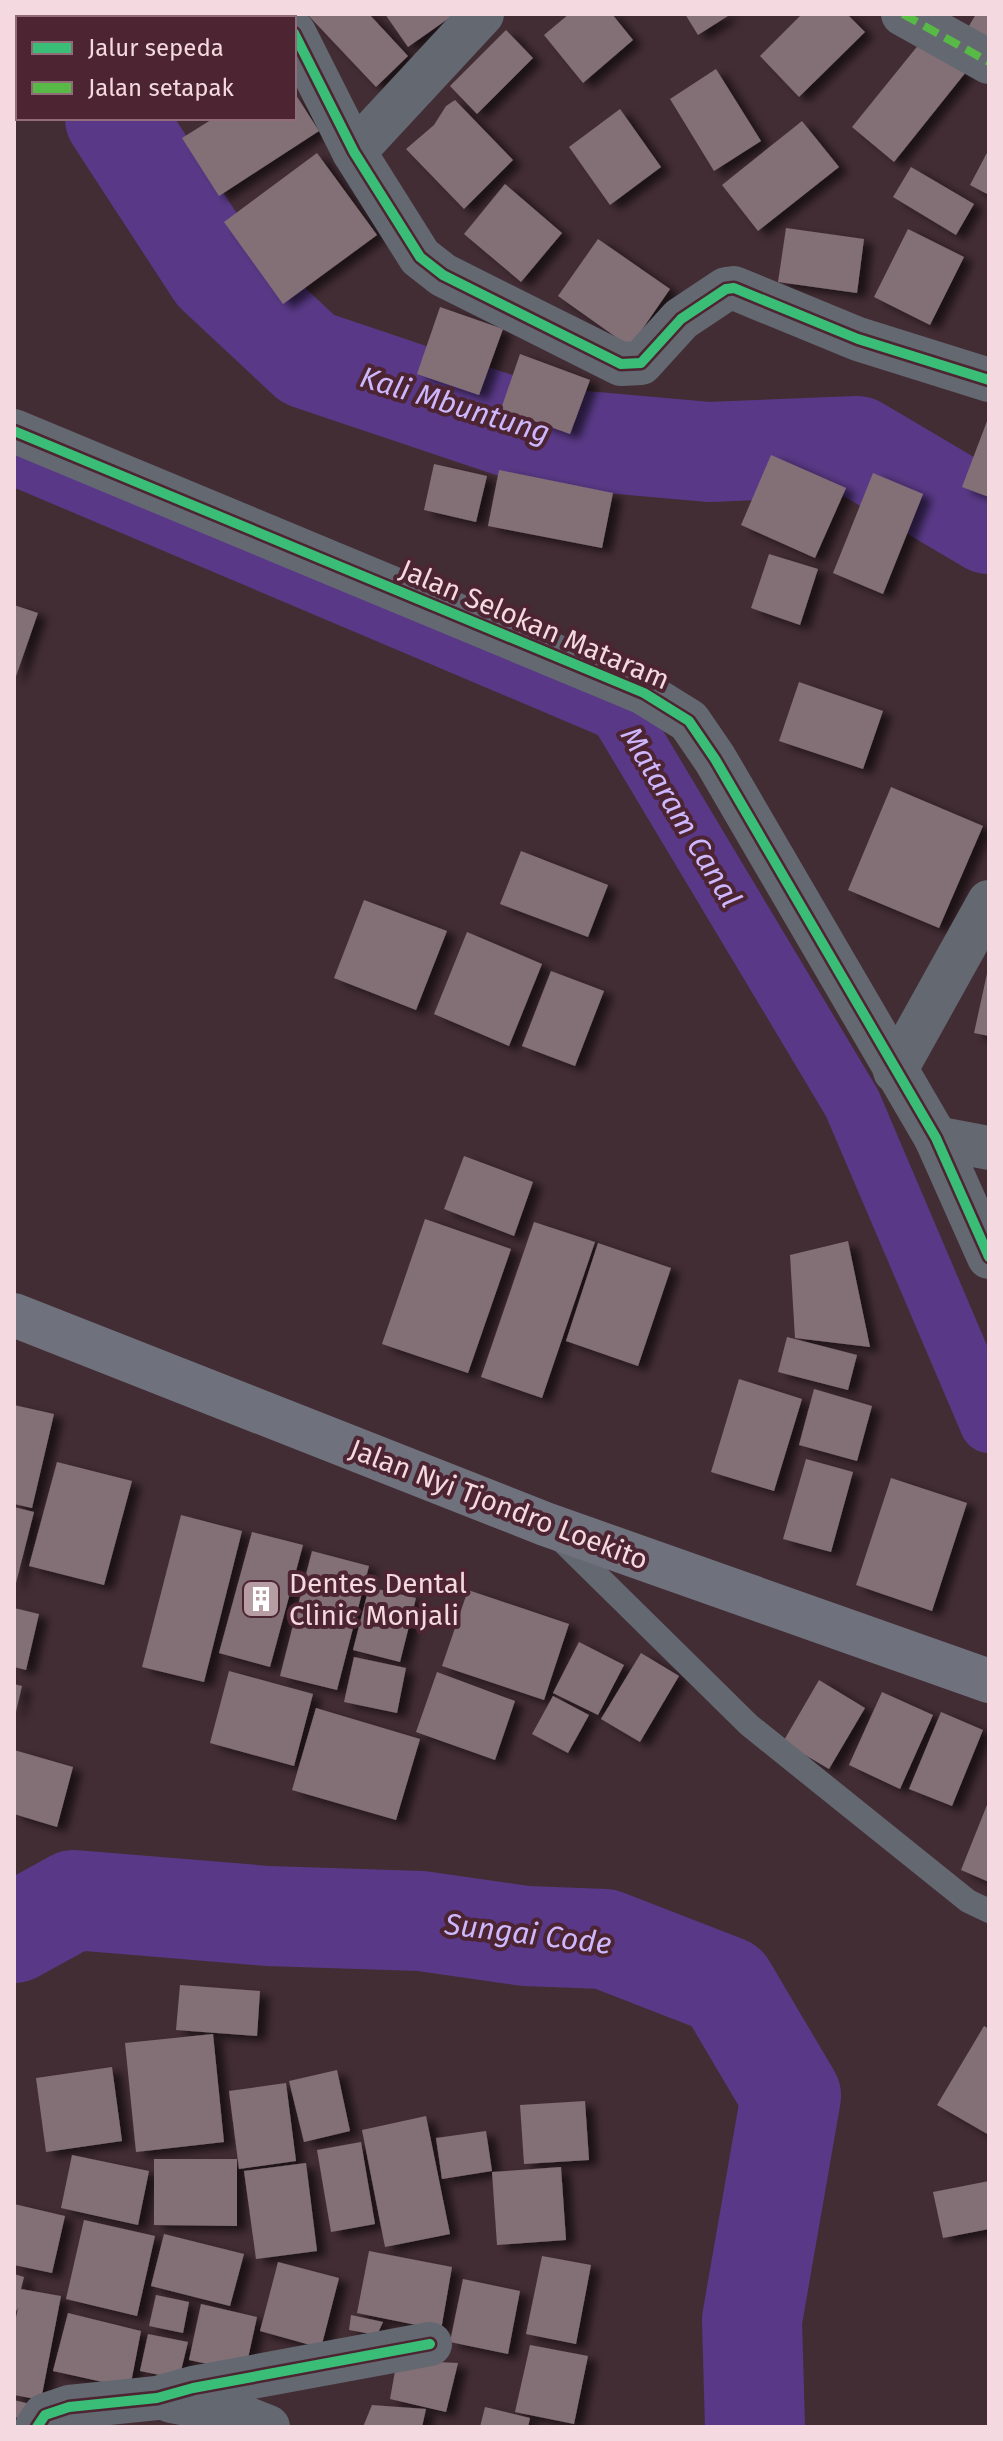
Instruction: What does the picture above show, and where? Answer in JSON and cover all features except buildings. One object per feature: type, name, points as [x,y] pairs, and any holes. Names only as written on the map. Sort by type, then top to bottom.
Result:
[{"type":"main road","name":"Jalan Nyi Tjondro Loekito","points":[[14,1315],[545,1524],[989,1681]]},
{"type":"street","points":[[354,152],[482,14]]},
{"type":"street","points":[[903,14],[989,62]]},
{"type":"street","points":[[296,37],[354,152],[420,257],[443,275],[621,364],[641,363],[681,319],[726,289],[734,288],[858,339],[989,380]]},
{"type":"street","name":"Jalan Selokan Mataram","points":[[14,431],[644,693],[689,721],[715,759],[936,1138],[989,1257]]},
{"type":"street","points":[[895,1071],[989,902]]},
{"type":"street","points":[[936,1138],[989,1148]]},
{"type":"street","points":[[37,2427],[45,2415],[69,2407],[157,2398],[193,2388],[430,2344]]},
{"type":"street","points":[[157,2398],[233,2413],[268,2427]]},
{"type":"lane","points":[[545,1524],[749,1725],[968,1901],[989,1911]]},
{"type":"waterway","name":"Kali Mbuntung","points":[[116,120],[216,273],[308,359],[540,437],[709,452],[857,446],[989,524]]},
{"type":"waterway","name":"Mataram Canal","points":[[14,456],[618,712],[852,1103],[989,1424]]},
{"type":"waterway","name":"Sungai Code","points":[[14,1933],[74,1900],[268,1916],[421,1921],[526,1936],[605,1939],[726,1986],[791,2096],[752,2320],[755,2427]]},
{"type":"marked path","points":[[903,14],[989,62]]},
{"type":"cycle path","points":[[296,37],[354,152],[420,257],[443,275],[621,364],[641,363],[681,319],[726,289],[734,288],[858,339],[989,380]]},
{"type":"cycle path","points":[[14,431],[644,693],[689,721],[715,759],[936,1138],[989,1257]]},
{"type":"cycle path","points":[[37,2427],[45,2415],[69,2407],[157,2398],[193,2388],[430,2344]]},
{"type":"place","name":"Dentes Dental Clinic Monjali","points":[[261,1599]]}]
